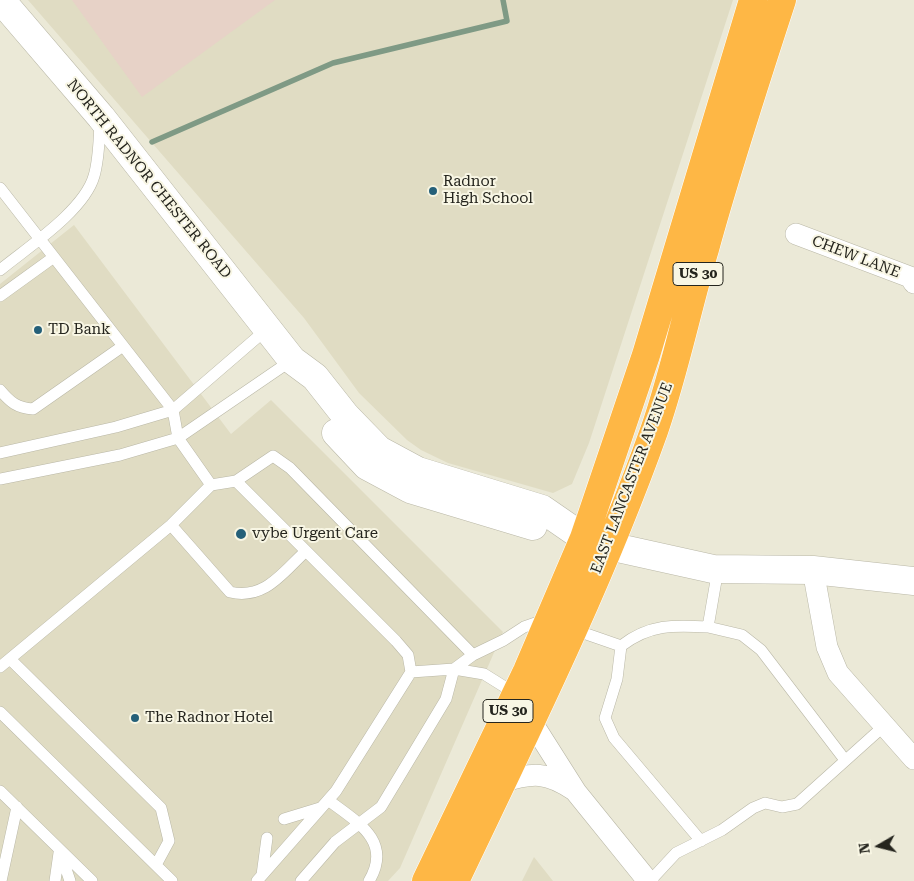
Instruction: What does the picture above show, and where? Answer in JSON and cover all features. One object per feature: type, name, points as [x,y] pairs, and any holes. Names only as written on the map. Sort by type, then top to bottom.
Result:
[{"type":"highway","name":"EAST LANCASTER AVENUE","points":[[596,542],[646,355],[754,0]]},
{"type":"highway","name":"EAST LANCASTER AVENUE","points":[[455,881],[531,721],[561,624],[596,542],[654,430],[678,355],[692,292],[722,188],[782,0]]},
{"type":"highway","name":"EAST LANCASTER AVENUE","points":[[426,881],[516,694],[561,624]]},
{"type":"main road","name":"NORTH RADNOR CHESTER ROAD","points":[[1,0],[101,117],[269,328],[292,360],[315,377],[345,415],[379,450],[418,471],[542,509],[596,542],[718,569],[813,570],[914,581]]},
{"type":"street","name":"CHEW LANE","points":[[796,234],[910,277],[914,283]]},
{"type":"street","points":[[813,570],[826,647],[833,662],[847,684],[914,759]]},
{"type":"street","points":[[531,721],[576,792],[649,881]]},
{"type":"street","points":[[502,782],[528,775],[544,775],[556,778],[576,792]]},
{"type":"lane","points":[[0,270],[73,211],[94,178],[101,117]]},
{"type":"lane","points":[[0,188],[173,410],[178,438],[211,485]]},
{"type":"lane","points":[[0,296],[54,257]]},
{"type":"lane","points":[[0,453],[116,427],[173,410],[269,328]]},
{"type":"lane","points":[[0,390],[8,400],[20,408],[33,409],[124,346]]},
{"type":"lane","points":[[0,479],[120,455],[178,438],[292,360]]},
{"type":"lane","points":[[0,667],[170,525],[211,485],[236,481],[273,456],[290,468],[473,655]]},
{"type":"lane","points":[[236,481],[408,655],[411,672],[336,791],[260,878]]},
{"type":"lane","points":[[170,525],[230,592],[244,595],[257,593],[306,551]]},
{"type":"lane","points":[[708,627],[718,569]]},
{"type":"lane","points":[[301,881],[335,842],[381,807],[446,700],[454,669],[473,655],[504,640],[524,627],[561,624],[621,646]]},
{"type":"lane","points":[[702,841],[614,738],[605,718],[617,679],[621,646],[636,634],[673,625],[708,627],[742,636],[761,650],[846,760]]},
{"type":"lane","points":[[10,659],[161,808],[169,841],[156,864]]},
{"type":"lane","points":[[411,672],[454,669],[484,674],[516,694]]},
{"type":"lane","points":[[0,712],[172,881]]},
{"type":"lane","points":[[649,881],[676,854],[722,830],[753,808],[765,803],[782,807],[797,804],[885,725]]},
{"type":"lane","points":[[0,791],[60,852],[72,859],[92,881]]},
{"type":"lane","points":[[325,804],[360,824],[373,838],[378,862],[369,881]]},
{"type":"lane","points":[[284,820],[325,804]]},
{"type":"lane","points":[[1,881],[16,807]]},
{"type":"lane","points":[[260,878],[267,838]]},
{"type":"lane","points":[[54,881],[60,852]]},
{"type":"lane","points":[[60,852],[70,881]]},
{"type":"shaded area","name":"Radnor High School","points":[[28,0],[733,0],[589,443],[572,484],[553,493],[448,463],[421,450],[407,440],[359,393],[304,318]]},
{"type":"shaded area","points":[[72,0],[275,0],[142,97]]},
{"type":"shaded area","points":[[74,225],[231,434],[271,400],[503,632],[400,868],[388,881],[0,881],[0,284]]},
{"type":"shaded area","points":[[534,857],[553,881],[522,881]]},
{"type":"waterway","points":[[152,142],[333,63],[507,21],[503,0]]},
{"type":"place","name":"Radnor High School","points":[[433,191]]},
{"type":"place","name":"TD Bank","points":[[38,330]]},
{"type":"place","name":"vybe Urgent Care","points":[[241,534]]},
{"type":"place","name":"The Radnor Hotel","points":[[135,718]]}]
